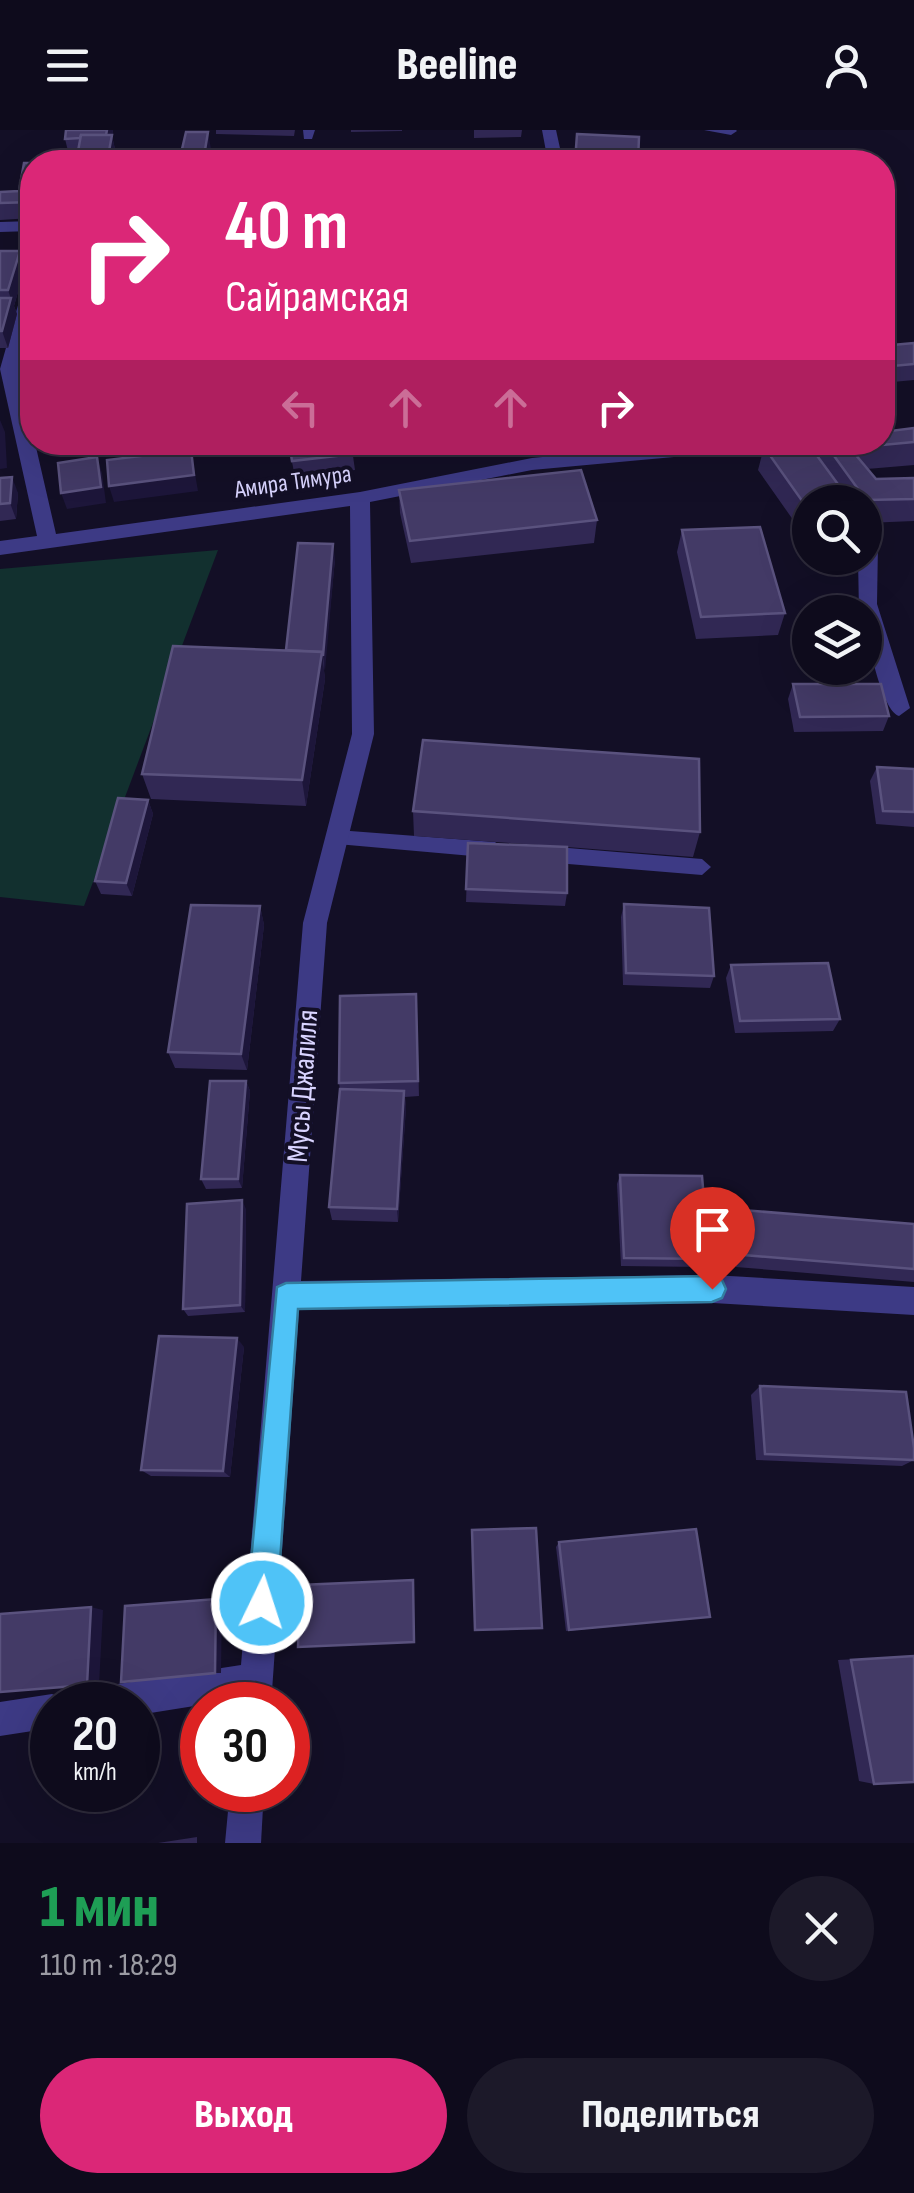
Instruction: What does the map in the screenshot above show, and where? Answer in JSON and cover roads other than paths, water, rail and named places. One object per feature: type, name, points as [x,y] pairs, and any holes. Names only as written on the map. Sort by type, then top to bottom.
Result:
[{"type":"street","points":[[20,328],[9,369],[20,418]]},
{"type":"street","points":[[28,455],[48,543]]},
{"type":"street","points":[[532,464],[533,455]]},
{"type":"street","name":"Амира Тимура","points":[[0,548],[360,498],[532,464],[630,455]]},
{"type":"street","name":"Мусы Джалиля","points":[[256,1682],[316,923],[363,734],[360,498]]},
{"type":"street","points":[[867,575],[867,604],[899,708]]},
{"type":"street","points":[[286,1296],[712,1289],[914,1301]]},
{"type":"street","points":[[0,1720],[30,1715]]},
{"type":"street","points":[[243,1843],[246,1812]]},
{"type":"lane","points":[[710,130],[731,131]]},
{"type":"lane","points":[[338,837],[702,867]]}]
